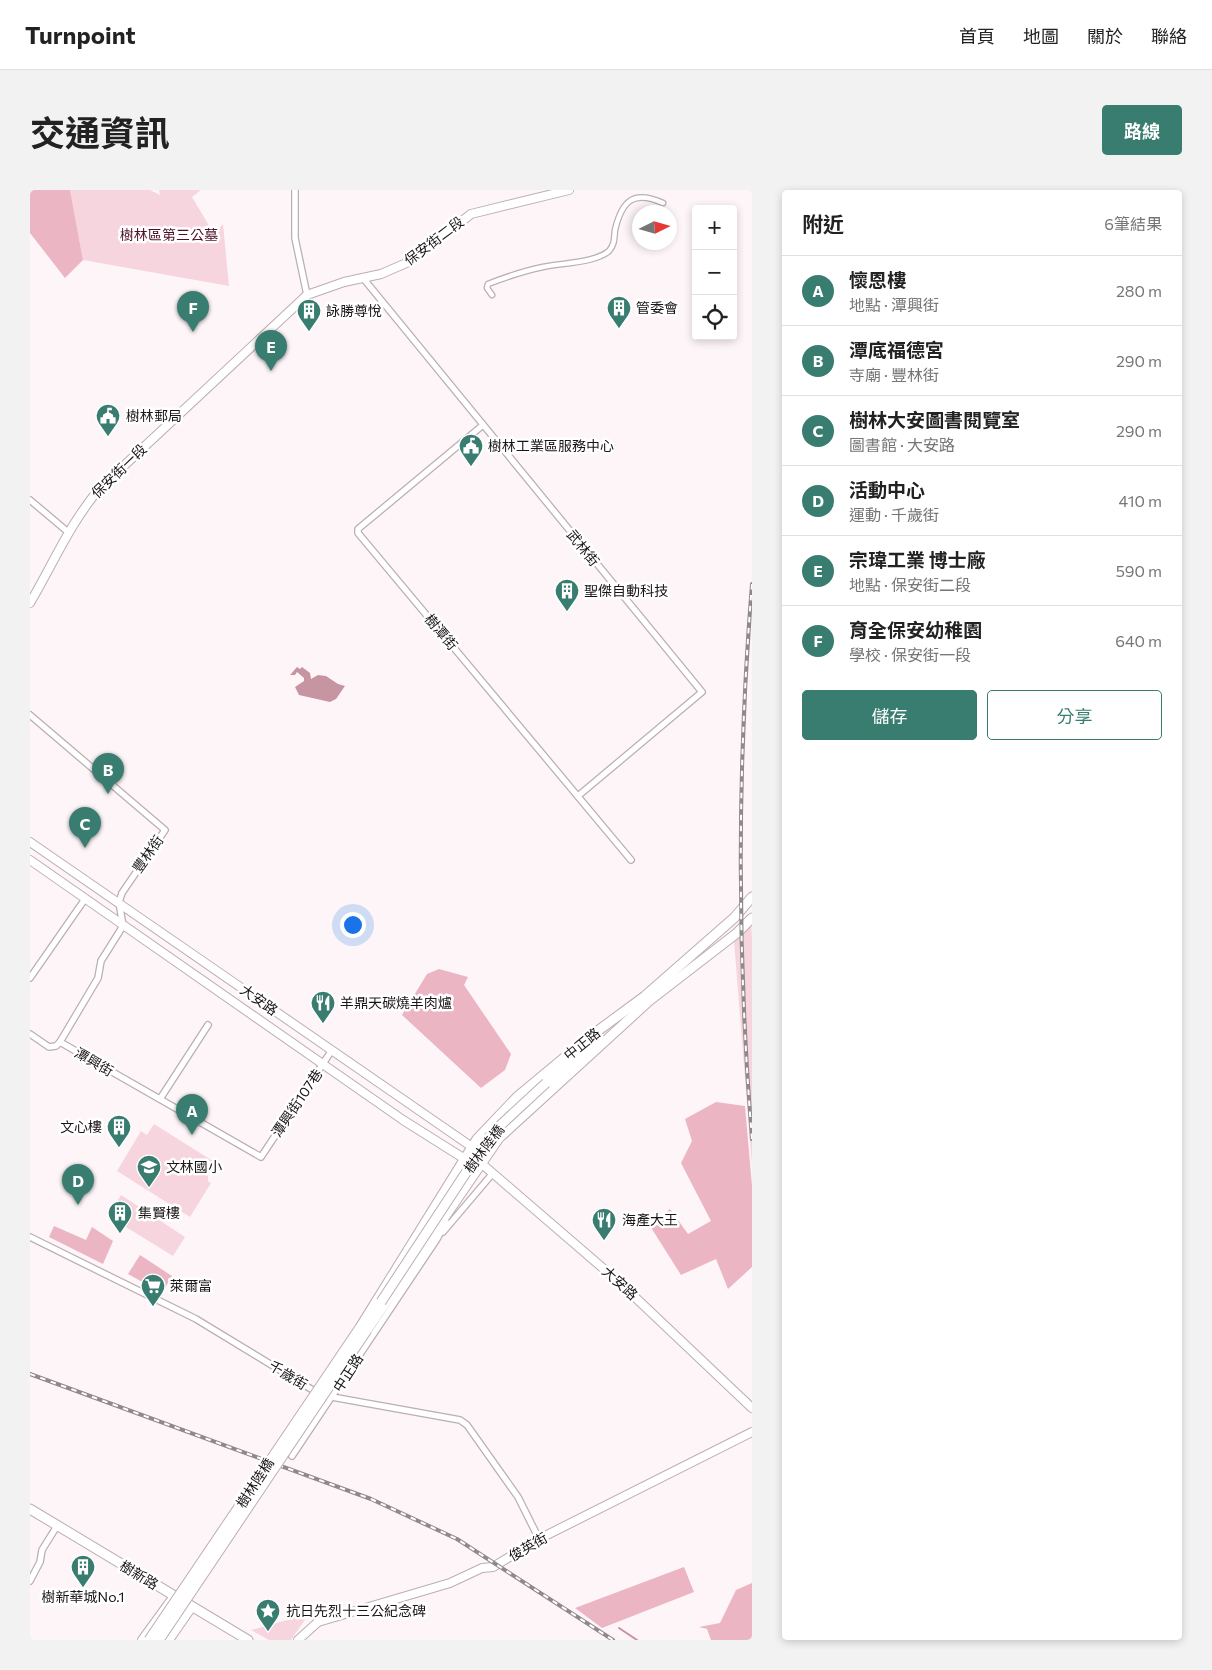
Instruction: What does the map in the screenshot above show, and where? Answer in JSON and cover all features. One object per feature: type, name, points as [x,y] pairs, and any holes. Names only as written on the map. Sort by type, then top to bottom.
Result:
[{"type":"main road","name":"中正路","points":[[458,1198],[499,1138],[734,918],[752,897]]},
{"type":"main road","name":"中正路","points":[[432,1208],[472,1147],[517,1097],[588,1038],[729,939],[752,918]]},
{"type":"main road","name":"樹林陸橋","points":[[159,1640],[492,1133],[546,1083],[647,998]]},
{"type":"main road","name":"樹林陸橋","points":[[149,1640],[364,1328],[458,1198]]},
{"type":"main road","name":"樹林陸橋","points":[[364,1328],[432,1208]]},
{"type":"main road","name":"樹新路","points":[[30,1509],[248,1640]]},
{"type":"street","points":[[295,190],[295,238],[307,295]]},
{"type":"street","name":"保安街二段","points":[[236,361],[307,295],[386,272],[411,261],[471,214],[569,190]]},
{"type":"street","points":[[492,295],[487,288],[488,284],[506,276],[570,261],[591,260],[608,251],[615,240],[615,232],[623,211],[629,200],[634,197],[639,196],[663,203]]},
{"type":"street","name":"武林街","points":[[363,278],[702,692],[578,796]]},
{"type":"street","name":"保安街一段","points":[[30,603],[82,509],[100,488],[236,361]]},
{"type":"street","name":"樹潭街","points":[[483,425],[358,529],[358,534],[631,860]]},
{"type":"street","points":[[30,500],[68,532]]},
{"type":"street","name":"豐林街","points":[[30,715],[165,830],[122,893],[119,902]]},
{"type":"street","name":"大安路","points":[[30,842],[472,1147],[482,1164],[633,1295],[752,1408]]},
{"type":"street","name":"大安路","points":[[31,863],[464,1160],[482,1164]]},
{"type":"street","points":[[30,978],[85,899]]},
{"type":"street","points":[[60,1042],[98,978],[101,961],[123,926],[119,902]]},
{"type":"street","points":[[160,1099],[208,1026]]},
{"type":"street","name":"潭興街","points":[[30,1034],[48,1047],[56,1046],[60,1042],[261,1157]]},
{"type":"street","name":"潭興街107巷","points":[[261,1157],[332,1050]]},
{"type":"street","points":[[437,1239],[493,1173]]},
{"type":"street","points":[[437,1239],[458,1198]]},
{"type":"street","name":"千歲街","points":[[30,1237],[164,1302],[311,1389],[332,1397],[460,1420],[467,1424],[518,1497],[539,1539]]},
{"type":"street","name":"中正路","points":[[292,1456],[437,1239]]},
{"type":"street","name":"俊英街","points":[[298,1640],[318,1622],[450,1583],[482,1568],[493,1567],[539,1539],[752,1432]]},
{"type":"street","points":[[30,1581],[40,1562],[42,1550],[57,1526]]},
{"type":"street","points":[[142,1640],[174,1596]]},
{"type":"street","points":[[170,1640],[192,1608]]},
{"type":"green space","name":"樹林區第三公墓","points":[[70,190],[150,190],[160,195],[159,190],[201,190],[192,197],[214,234],[223,224],[229,286],[83,260]]},
{"type":"green space","points":[[751,922],[752,938],[752,1166],[734,941]]},
{"type":"green space","points":[[154,1124],[216,1163],[208,1175],[208,1181],[211,1183],[190,1217],[117,1171],[141,1131],[147,1135]]},
{"type":"green space","points":[[121,1195],[185,1237],[173,1256],[108,1216]]},
{"type":"green space","points":[[309,1614],[291,1640],[269,1640],[251,1630]]},
{"type":"shaded area","points":[[30,190],[70,190],[83,260],[65,278],[30,233]]},
{"type":"shaded area","points":[[297,667],[300,669],[302,667],[310,673],[311,679],[318,675],[326,676],[345,686],[336,699],[330,702],[299,695],[295,687],[304,681],[304,678],[297,672],[295,675],[290,675]]},
{"type":"shaded area","points":[[439,969],[468,977],[464,985],[511,1054],[505,1070],[481,1088],[402,1015],[427,974]]},
{"type":"shaded area","points":[[716,1102],[745,1106],[752,1186],[752,1267],[728,1289],[716,1259],[681,1275],[650,1226],[670,1209],[688,1234],[711,1221],[681,1163],[692,1141],[685,1119]]},
{"type":"shaded area","points":[[54,1226],[86,1240],[92,1227],[113,1241],[103,1264],[49,1237]]},
{"type":"shaded area","points":[[140,1255],[172,1276],[162,1293],[128,1274]]},
{"type":"shaded area","points":[[684,1567],[694,1592],[602,1628],[575,1608]]},
{"type":"shaded area","points":[[752,1583],[752,1640],[711,1640],[707,1629],[699,1627],[720,1623],[736,1590]]},
{"type":"waterway","points":[[619,1628],[637,1640]]},
{"type":"railway","points":[[752,584],[741,792],[741,931],[752,1139]]},
{"type":"railway","points":[[30,1374],[371,1499],[457,1539],[613,1640]]},
{"type":"place","name":"管委會","points":[[619,329]]},
{"type":"place","name":"育全保安幼稚園","points":[[193,332]]},
{"type":"place","name":"詠勝尊悅","points":[[309,332]]},
{"type":"place","name":"宗瑋工業 博士廠","points":[[271,371]]},
{"type":"place","name":"樹林郵局","points":[[108,437]]},
{"type":"place","name":"樹林工業區服務中心","points":[[471,467]]},
{"type":"place","name":"聖傑自動科技","points":[[567,612]]},
{"type":"place","name":"潭底福德宮","points":[[108,794]]},
{"type":"place","name":"樹林大安圖書閱覽室","points":[[85,848]]},
{"type":"place","name":"羊鼎天碳燒羊肉爐","points":[[323,1024]]},
{"type":"place","name":"懷恩樓","points":[[192,1135]]},
{"type":"place","name":"文心樓","points":[[119,1148]]},
{"type":"place","name":"文林國小","points":[[149,1188]]},
{"type":"place","name":"活動中心","points":[[78,1205]]},
{"type":"place","name":"集賢樓","points":[[120,1234]]},
{"type":"place","name":"海產大王","points":[[604,1241]]},
{"type":"place","name":"萊爾富","points":[[153,1307]]},
{"type":"place","name":"樹新華城No.1","points":[[83,1588]]},
{"type":"place","name":"抗日先烈十三公紀念碑","points":[[268,1632]]}]
